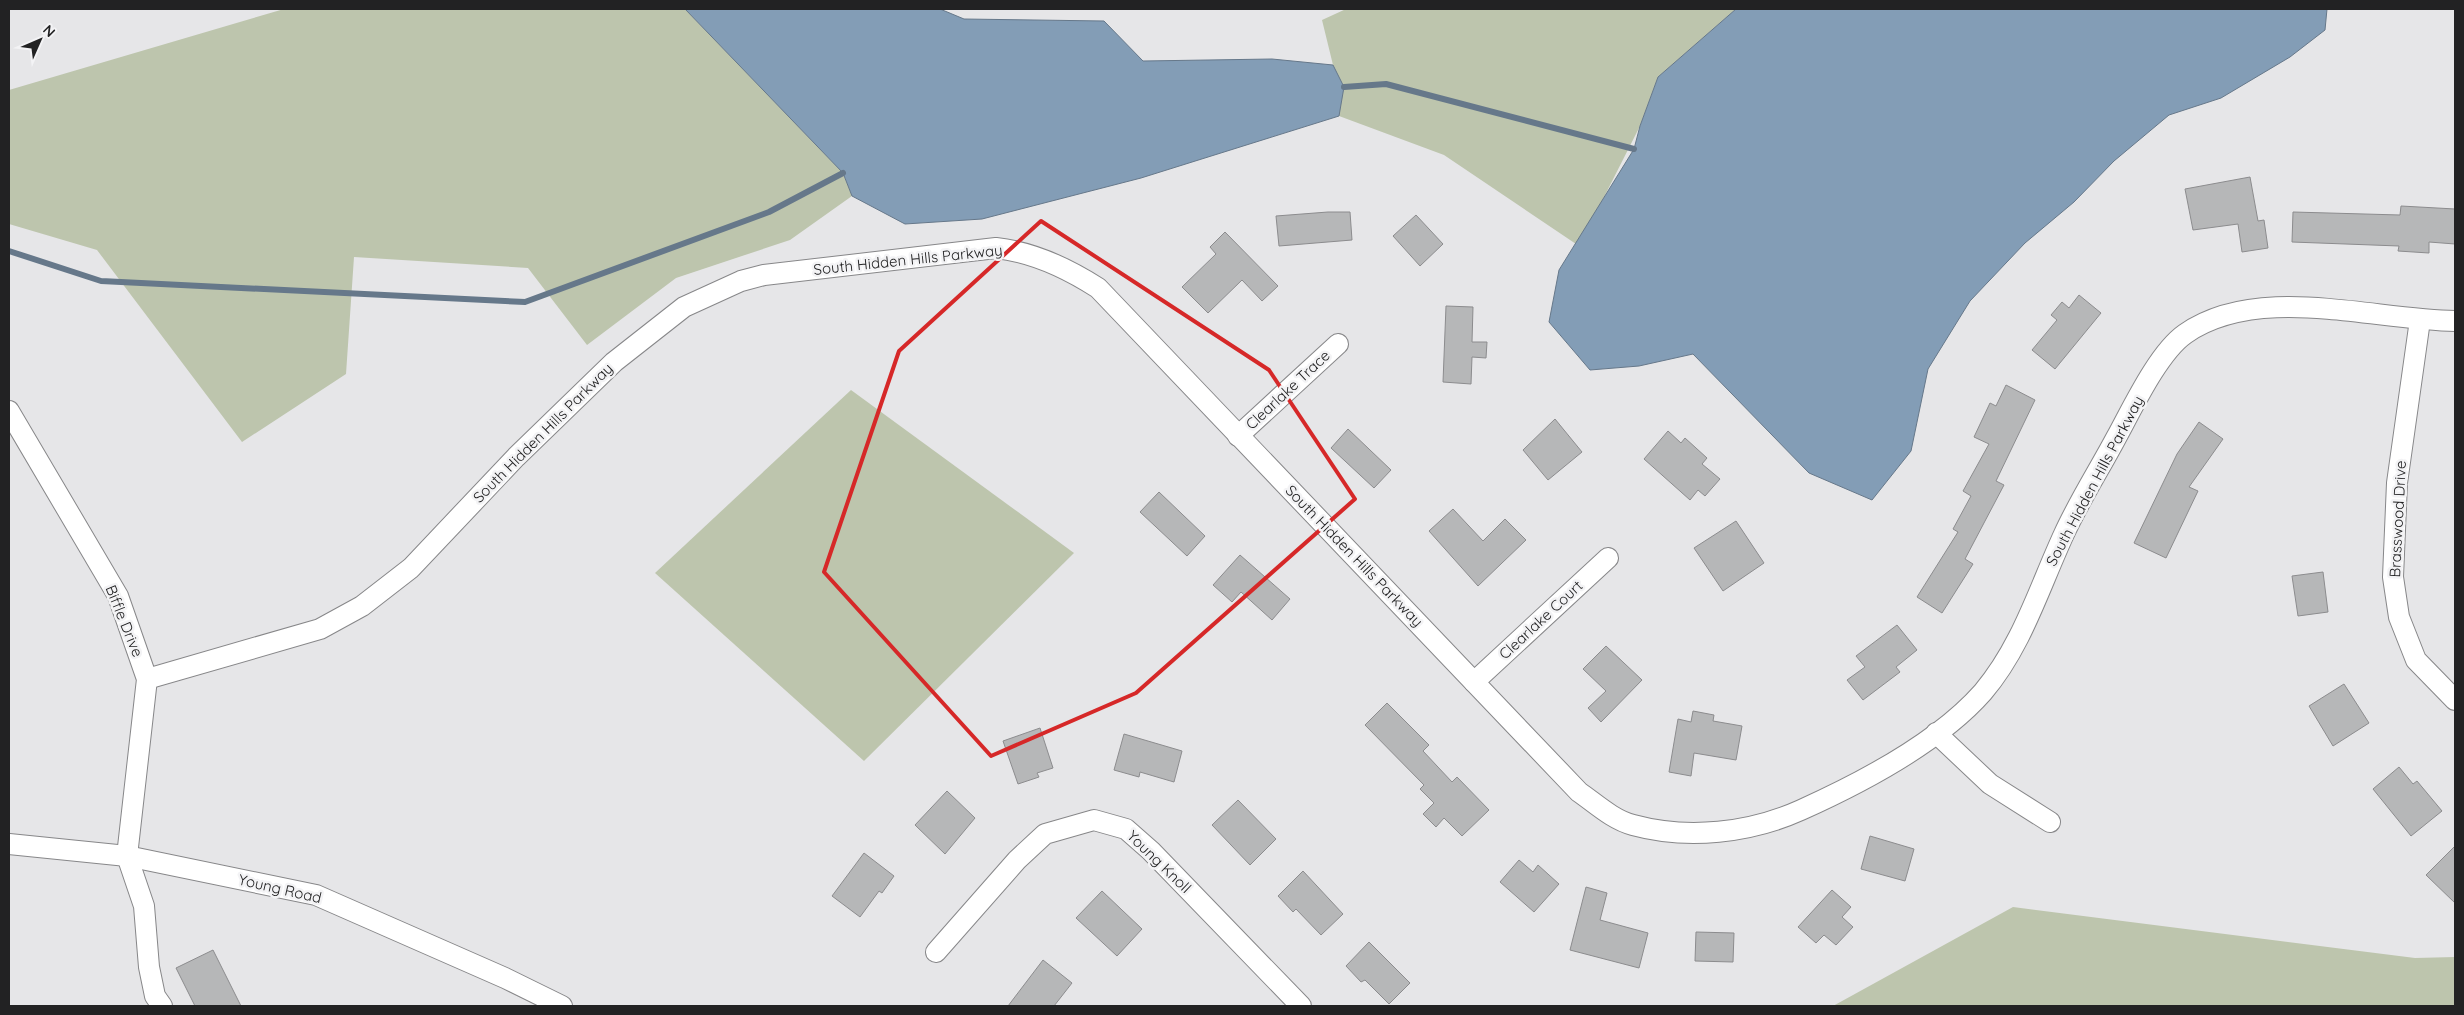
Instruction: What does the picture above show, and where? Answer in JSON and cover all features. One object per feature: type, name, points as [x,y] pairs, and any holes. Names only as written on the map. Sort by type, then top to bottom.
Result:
[{"type":"street","name":"South Hidden Hills Parkway","points":[[147,679],[320,628],[362,606],[411,568],[516,456],[614,362],[684,307],[741,281],[764,275],[996,248],[1017,251],[1072,272],[1098,288],[1579,792],[1604,810],[1630,825],[1687,833],[1734,830],[1774,822],[1849,788],[1936,733],[1982,692],[2016,646],[2065,532],[2154,370],[2183,335],[2210,320],[2243,310],[2293,306],[2420,320],[2455,320]]},
{"type":"street","name":"Brasswood Drive","points":[[2420,320],[2397,482],[2393,577],[2399,617],[2416,660],[2455,700]]},
{"type":"street","name":"Clearlake Trace","points":[[1238,436],[1338,344]]},
{"type":"street","name":"Biffle Drive","points":[[9,411],[118,596],[147,679],[127,856]]},
{"type":"street","name":"Clearlake Court","points":[[1474,682],[1608,558]]},
{"type":"street","points":[[1936,733],[1990,784],[2050,822]]},
{"type":"street","name":"Young Knoll","points":[[936,952],[1017,860],[1045,834],[1094,820],[1126,829],[1151,851],[1301,1006]]},
{"type":"street","name":"Young Road","points":[[9,844],[127,856],[316,895],[505,978],[562,1006]]},
{"type":"street","points":[[127,856],[144,906],[149,967],[156,996],[162,1006]]},
{"type":"highlighted area","points":[[1041,221],[1269,370],[1355,499],[1136,693],[991,756],[824,572],[899,351]]},
{"type":"green space","points":[[284,9],[685,9],[843,173],[852,196],[790,240],[676,278],[587,345],[528,268],[354,257],[346,374],[242,442],[97,250],[9,224],[9,90]]},
{"type":"green space","points":[[1346,9],[1736,9],[1658,77],[1640,126],[1601,203],[1576,244],[1444,155],[1339,116],[1333,65],[1322,20]]},
{"type":"green space","points":[[851,390],[1074,553],[864,761],[655,573]]},
{"type":"green space","points":[[2013,907],[2415,958],[2455,957],[2455,1006],[1833,1006]]},
{"type":"water","points":[[685,9],[940,9],[964,19],[1104,21],[1143,61],[1272,59],[1333,65],[1344,87],[1339,116],[1141,178],[982,219],[905,224],[852,196],[843,173]]},
{"type":"water","points":[[1736,9],[2327,9],[2325,30],[2290,57],[2221,98],[2169,115],[2114,161],[2074,202],[2025,243],[1970,301],[1928,369],[1911,451],[1872,500],[1809,473],[1693,354],[1639,366],[1590,370],[1549,322],[1559,270],[1634,149],[1640,126],[1658,77]]},
{"type":"building","points":[[2250,177],[2258,221],[2264,220],[2268,248],[2242,252],[2238,224],[2193,230],[2185,189]]},
{"type":"building","points":[[2401,206],[2455,209],[2455,244],[2429,242],[2429,253],[2398,251],[2399,246],[2292,242],[2293,212],[2400,215]]},
{"type":"building","points":[[1350,212],[1352,240],[1279,246],[1276,216]]},
{"type":"building","points":[[1416,215],[1443,244],[1420,266],[1393,236]]},
{"type":"building","points":[[1225,232],[1278,286],[1262,301],[1242,280],[1208,313],[1182,287],[1216,254],[1210,247]]},
{"type":"building","points":[[2079,295],[2101,313],[2055,369],[2032,350],[2057,320],[2051,315],[2062,302],[2069,308]]},
{"type":"building","points":[[1446,306],[1473,307],[1472,342],[1487,342],[1486,358],[1472,357],[1471,384],[1443,382]]},
{"type":"building","points":[[2006,385],[2035,400],[1996,481],[2004,485],[1965,559],[1973,564],[1942,613],[1917,597],[1958,532],[1953,529],[1971,496],[1963,491],[1989,444],[1974,437],[1990,403],[1996,406]]},
{"type":"building","points":[[1555,419],[1582,452],[1548,480],[1523,450]]},
{"type":"building","points":[[2199,422],[2223,439],[2189,487],[2198,491],[2166,558],[2134,543],[2177,454]]},
{"type":"building","points":[[1348,429],[1391,470],[1374,488],[1331,448]]},
{"type":"building","points":[[1668,431],[1681,443],[1685,438],[1707,458],[1702,464],[1720,479],[1705,496],[1698,490],[1690,500],[1644,459]]},
{"type":"building","points":[[1159,492],[1205,536],[1187,556],[1140,512]]},
{"type":"building","points":[[1453,509],[1483,541],[1505,519],[1526,540],[1478,586],[1429,531]]},
{"type":"building","points":[[1736,521],[1764,563],[1723,591],[1694,548]]},
{"type":"building","points":[[1240,555],[1290,599],[1272,620],[1241,592],[1232,602],[1213,585]]},
{"type":"building","points":[[2323,572],[2328,612],[2298,616],[2292,576]]},
{"type":"building","points":[[1897,625],[1917,650],[1896,667],[1900,672],[1863,700],[1847,680],[1865,667],[1856,656]]},
{"type":"building","points":[[1606,646],[1642,680],[1601,722],[1588,708],[1606,691],[1583,669]]},
{"type":"building","points":[[2344,684],[2369,723],[2333,746],[2309,706]]},
{"type":"building","points":[[1387,703],[1429,745],[1423,751],[1452,782],[1457,777],[1489,810],[1462,836],[1444,818],[1436,827],[1423,814],[1434,803],[1420,789],[1424,785],[1365,725]]},
{"type":"building","points":[[1693,711],[1714,715],[1713,721],[1742,726],[1736,760],[1694,753],[1691,776],[1669,772],[1678,719],[1691,722]]},
{"type":"building","points":[[1040,728],[1053,768],[1037,773],[1039,777],[1018,784],[1003,741]]},
{"type":"building","points":[[1124,734],[1182,751],[1174,782],[1140,772],[1139,777],[1114,770]]},
{"type":"building","points":[[2399,767],[2413,784],[2417,781],[2442,811],[2411,836],[2373,789]]},
{"type":"building","points":[[947,791],[975,818],[945,854],[915,825]]},
{"type":"building","points":[[1238,800],[1276,839],[1250,865],[1212,825]]},
{"type":"building","points":[[1870,836],[1914,849],[1905,881],[1861,869]]},
{"type":"building","points":[[2455,846],[2455,903],[2426,875]]},
{"type":"building","points":[[864,853],[894,876],[882,893],[879,891],[860,917],[832,896]]},
{"type":"building","points":[[1519,860],[1533,872],[1538,865],[1559,884],[1534,912],[1500,882]]},
{"type":"building","points":[[1303,871],[1343,914],[1321,935],[1296,909],[1293,912],[1278,896]]},
{"type":"building","points":[[1586,887],[1607,893],[1600,920],[1648,933],[1639,968],[1570,950]]},
{"type":"building","points":[[1832,890],[1851,907],[1842,917],[1853,927],[1836,945],[1824,935],[1816,943],[1798,927]]},
{"type":"building","points":[[1102,891],[1142,929],[1117,956],[1076,918]]},
{"type":"building","points":[[1696,932],[1734,933],[1733,962],[1695,961]]},
{"type":"building","points":[[1369,942],[1410,983],[1389,1004],[1365,980],[1361,982],[1346,966]]},
{"type":"building","points":[[213,950],[241,1006],[195,1006],[176,968]]},
{"type":"building","points":[[1043,960],[1072,983],[1054,1006],[1008,1006]]},
{"type":"waterway","points":[[1344,87],[1386,84],[1634,149]]},
{"type":"waterway","points":[[9,251],[101,281],[525,302],[769,212],[843,173]]}]
